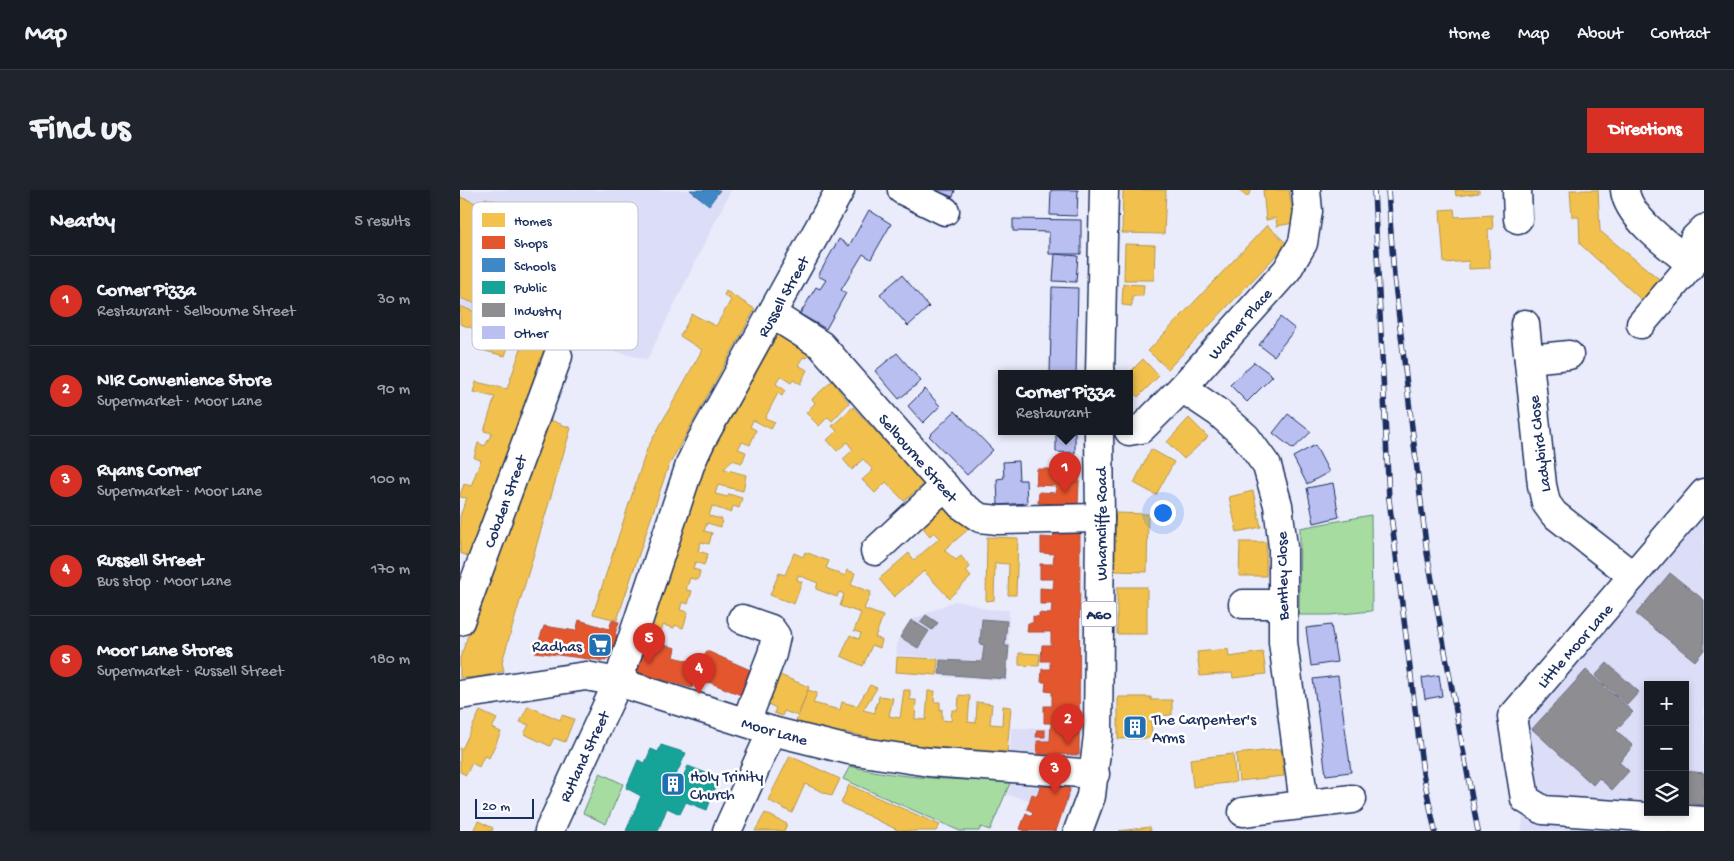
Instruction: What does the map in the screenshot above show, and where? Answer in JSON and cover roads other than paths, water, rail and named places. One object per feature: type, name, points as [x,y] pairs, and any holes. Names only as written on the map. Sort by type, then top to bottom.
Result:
[{"type":"street","name":"Russell Street","points":[[618,682],[691,462],[840,190]]},
{"type":"street","points":[[902,190],[945,211]]},
{"type":"street","points":[[1100,370],[1104,190]]},
{"type":"street","name":"Warner Place","points":[[1133,430],[1141,428],[1182,388],[1287,270],[1303,243],[1308,211],[1306,190]]},
{"type":"street","points":[[1517,190],[1518,219]]},
{"type":"street","points":[[1625,190],[1626,196],[1639,219],[1666,245],[1692,264]]},
{"type":"street","points":[[1641,324],[1692,264],[1694,239],[1704,229]]},
{"type":"street","name":"Selbourne Street","points":[[772,314],[821,345],[961,505],[980,518],[998,520],[1100,518]]},
{"type":"street","name":"Ladybird Close","points":[[1525,324],[1542,485],[1546,503],[1554,514],[1633,576]]},
{"type":"street","points":[[1528,359],[1568,355]]},
{"type":"street","name":"Cobden Street","points":[[460,620],[558,386],[558,356]]},
{"type":"street","name":"Bentley Close","points":[[1182,388],[1219,413],[1246,437],[1267,466],[1278,505],[1283,547],[1283,642],[1304,804]]},
{"type":"street","name":"Wharncliffe Road","points":[[1093,785],[1098,735],[1099,690],[1099,435]]},
{"type":"street","points":[[875,551],[945,486]]},
{"type":"street","name":"Little Moor Lane","points":[[1704,493],[1512,717],[1525,799],[1543,810],[1704,821]]},
{"type":"street","points":[[1244,604],[1282,604]]},
{"type":"street","points":[[742,619],[771,629],[776,636],[772,654],[746,722]]},
{"type":"street","name":"Moor Lane","points":[[460,695],[586,676],[618,682],[772,731],[849,750],[1093,785]]},
{"type":"street","name":"Rutland Street","points":[[549,831],[618,682]]},
{"type":"street","points":[[727,831],[772,731]]},
{"type":"street","name":"A60","points":[[1078,831],[1093,785]]},
{"type":"street","points":[[1243,812],[1352,798]]},
{"type":"railway","points":[[1374,190],[1389,499],[1423,773],[1435,831]]},
{"type":"railway","points":[[1388,190],[1394,276],[1427,553],[1478,831]]},
{"type":"place","name":"Corner Pizza","points":[[1065,493]]},
{"type":"place","name":"Radhas","points":[[600,645]]},
{"type":"place","name":"Moor Lane Stores","points":[[649,664]]},
{"type":"place","name":"Russell Street","points":[[699,694]]},
{"type":"place","name":"The Carpenter's Arms","points":[[1135,727]]},
{"type":"place","name":"NIR Convenience Store","points":[[1068,745]]},
{"type":"place","name":"Holy Trinity Church","points":[[673,784]]},
{"type":"place","name":"Ryans Corner","points":[[1055,794]]}]
